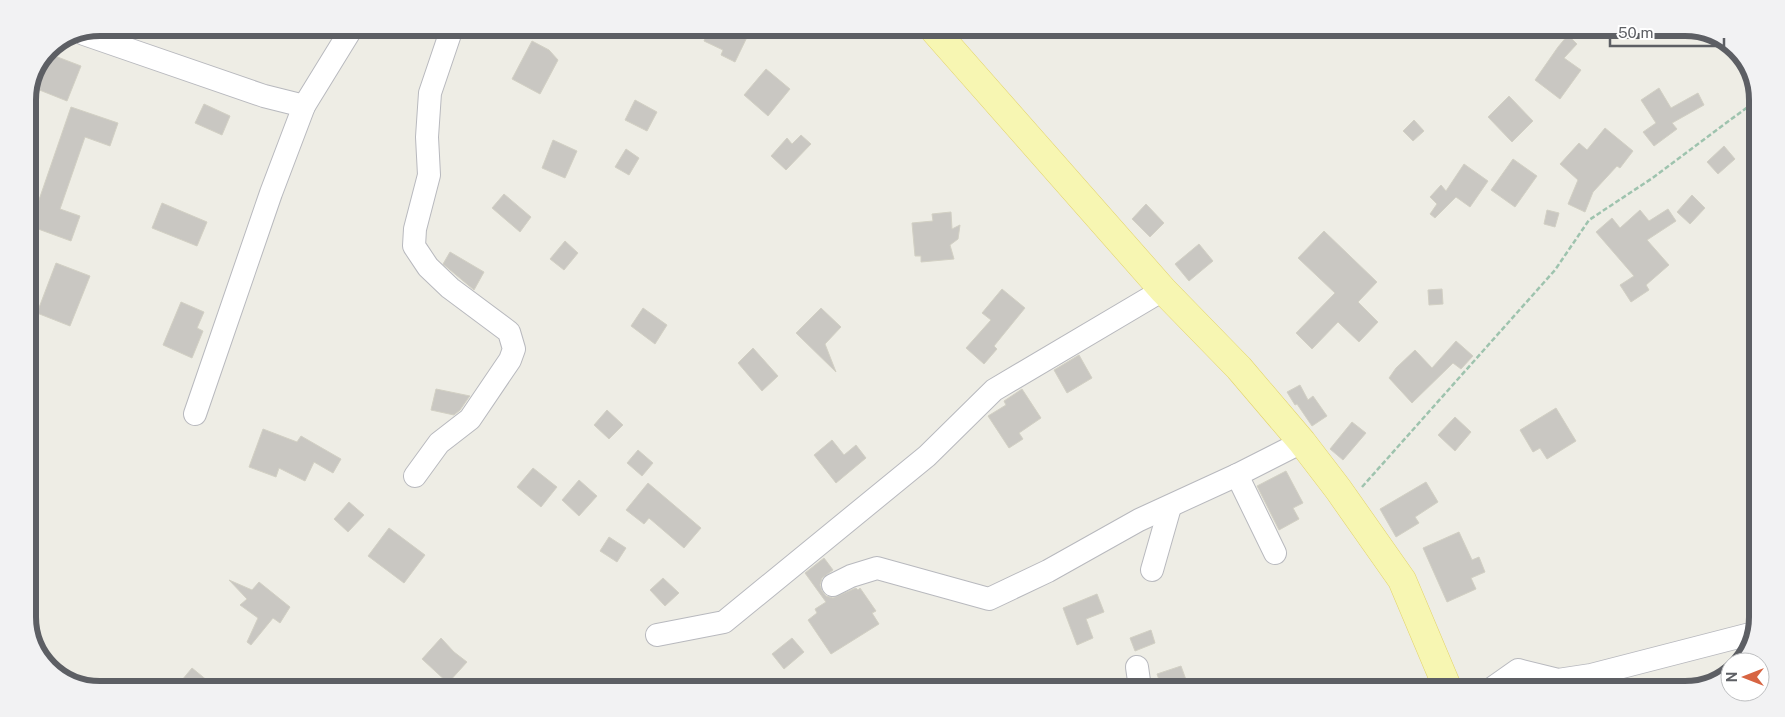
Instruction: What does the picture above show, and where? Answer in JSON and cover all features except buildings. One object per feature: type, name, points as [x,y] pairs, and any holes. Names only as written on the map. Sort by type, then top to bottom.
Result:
[{"type":"main road","points":[[939,36],[1163,290],[1239,368],[1302,442],[1402,580],[1445,681]]},
{"type":"street","points":[[195,414],[271,193],[304,106],[347,36]]},
{"type":"street","points":[[415,476],[439,443],[470,419],[510,360],[514,349],[509,332],[450,288],[428,268],[414,246],[415,229],[429,175],[427,137],[430,93],[449,36]]},
{"type":"street","points":[[92,37],[230,84],[304,106]]},
{"type":"street","points":[[657,635],[724,622],[927,456],[994,390],[1163,290]]},
{"type":"street","points":[[833,585],[851,576],[877,568],[989,599],[1048,571],[1139,520],[1237,475],[1302,442]]},
{"type":"street","points":[[1237,475],[1275,552]]},
{"type":"street","points":[[1152,570],[1170,507]]},
{"type":"street","points":[[1502,681],[1518,670],[1558,680],[1591,675],[1746,635]]},
{"type":"path","points":[[1348,503],[1555,270],[1589,220],[1651,180],[1749,106]]}]
